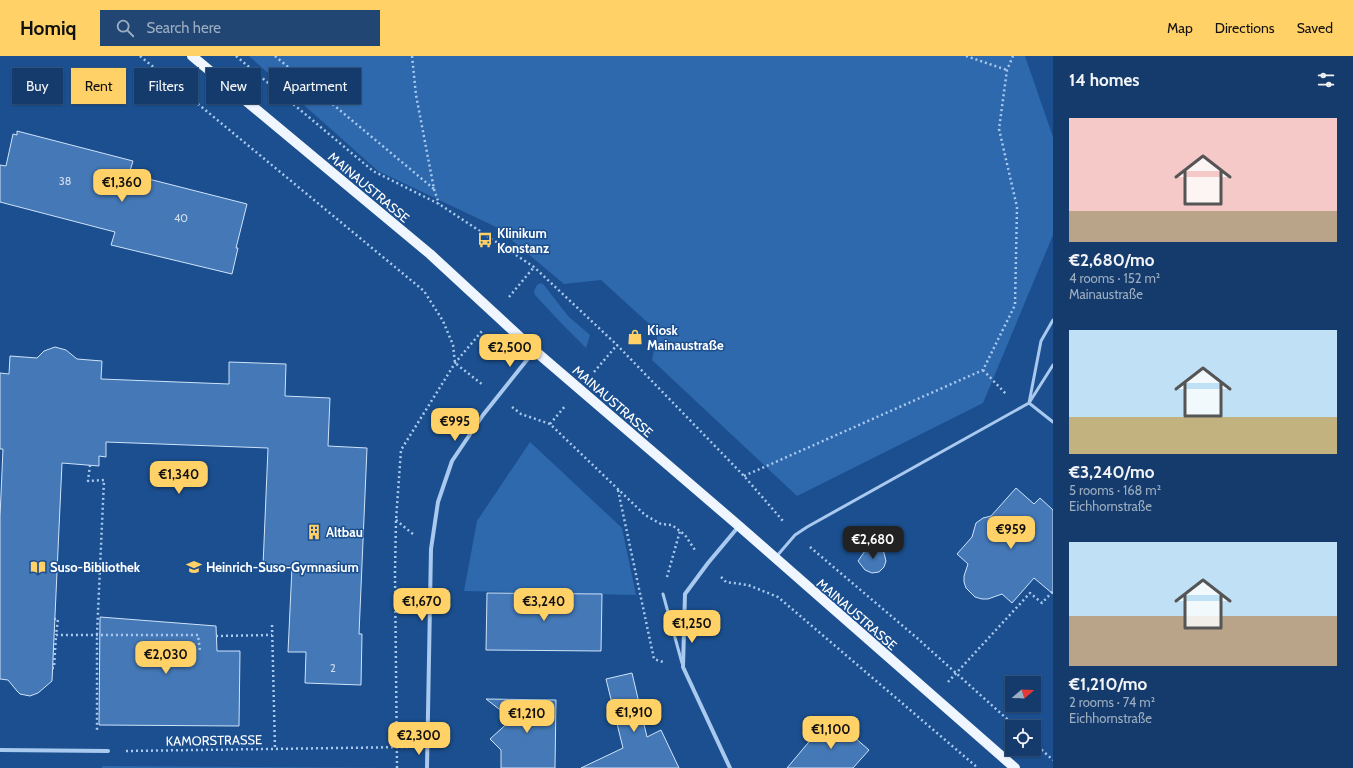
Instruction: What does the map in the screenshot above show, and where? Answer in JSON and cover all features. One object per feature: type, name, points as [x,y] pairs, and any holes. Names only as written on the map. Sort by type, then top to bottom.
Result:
[{"type":"main road","name":"MAINAUSTRASSE","points":[[192,56],[430,254],[534,350],[1015,768]]},
{"type":"street","points":[[427,768],[431,549],[438,502],[452,461],[483,415],[534,350]]},
{"type":"street","points":[[730,768],[683,667],[685,594],[738,526]]},
{"type":"street","points":[[0,750],[108,751]]},
{"type":"lane","points":[[1029,403],[1041,341],[1053,320]]},
{"type":"lane","points":[[774,558],[795,535],[807,527],[1029,403],[1053,365]]},
{"type":"lane","points":[[1029,403],[1053,422]]},
{"type":"lane","points":[[663,594],[683,667]]},
{"type":"path","points":[[140,56],[424,291],[443,321],[453,345],[455,363],[401,450],[396,520],[395,573],[398,768]]},
{"type":"path","points":[[236,56],[373,171],[439,204],[534,267],[617,345]]},
{"type":"path","points":[[275,56],[434,189]]},
{"type":"path","points":[[412,56],[416,95],[434,189],[439,204]]},
{"type":"path","points":[[966,56],[1007,70]]},
{"type":"path","points":[[744,476],[983,370],[1015,305],[1017,207],[999,129],[1007,70],[1013,56]]},
{"type":"path","points":[[983,370],[1019,409]]},
{"type":"path","points":[[550,424],[645,515],[661,524],[672,525],[685,534],[693,547],[726,582],[748,585],[778,597],[978,768]]},
{"type":"path","points":[[90,465],[88,481],[104,480],[96,634],[97,751]]},
{"type":"path","points":[[618,490],[654,659],[683,667]]},
{"type":"path","points":[[663,594],[680,531]]},
{"type":"path","points":[[934,697],[1030,593],[1042,603],[1053,591]]},
{"type":"path","points":[[52,668],[54,668],[58,619],[54,620]]},
{"type":"path","points":[[272,625],[275,749]]},
{"type":"path","points":[[56,635],[198,635],[200,651]]},
{"type":"path","points":[[216,636],[272,635]]},
{"type":"path","name":"KAMORSTRASSE","points":[[108,751],[427,747]]},
{"type":"path","points":[[1041,749],[1053,760]]},
{"type":"shaded area","points":[[249,56],[1025,56],[1053,137],[1053,235],[983,403],[797,496],[652,360],[658,332],[601,280],[564,284],[496,227],[378,171],[303,104],[361,104],[361,68],[269,68],[269,74]]},
{"type":"shaded area","points":[[541,283],[568,316],[590,335],[586,348],[535,295],[534,291],[537,285]]},
{"type":"shaded area","points":[[530,442],[622,528],[636,595],[464,591],[477,521]]},
{"type":"shaded area","points":[[102,766],[390,768],[102,768]]},
{"type":"building","points":[[17,131],[133,161],[129,174],[247,204],[236,248],[238,248],[232,274],[111,245],[115,232],[0,202],[0,165],[6,166],[13,134],[17,135]]},
{"type":"building","name":"Altbau","points":[[55,347],[66,350],[77,359],[102,361],[101,379],[229,384],[229,362],[286,364],[285,396],[330,398],[328,446],[367,448],[359,634],[362,634],[361,685],[305,683],[306,652],[288,652],[292,567],[263,566],[268,448],[106,442],[106,457],[99,456],[99,466],[62,463],[52,681],[38,693],[30,696],[20,694],[8,680],[0,679],[0,517],[3,449],[0,449],[0,373],[9,374],[10,356],[37,358],[44,351]]},
{"type":"building","points":[[1016,488],[1034,504],[1040,498],[1053,510],[1053,594],[1034,578],[1012,603],[1002,594],[988,599],[975,597],[966,588],[964,582],[964,576],[968,564],[957,554],[972,537],[976,523],[983,518],[991,516]]},
{"type":"building","points":[[871,548],[883,549],[886,561],[884,567],[879,572],[872,573],[865,570],[858,561],[865,551]]},
{"type":"building","points":[[487,593],[602,594],[601,651],[486,650]]},
{"type":"building","points":[[100,617],[216,626],[217,651],[240,651],[239,726],[99,725]]},
{"type":"building","points":[[632,673],[647,737],[661,730],[679,768],[581,768],[623,748],[606,679]]},
{"type":"building","points":[[486,699],[556,700],[555,768],[501,768],[501,750],[490,739],[512,719]]},
{"type":"building","points":[[832,718],[869,750],[853,768],[787,768],[824,724],[825,726]]},
{"type":"place","name":"Klinikum Konstanz","points":[[485,240]]},
{"type":"place","name":"Kiosk Mainaustraße","points":[[635,337]]},
{"type":"place","name":"Altbau","points":[[314,532]]},
{"type":"place","name":"Suso-Bibliothek","points":[[38,567]]},
{"type":"place","name":"Heinrich-Suso-Gymnasium","points":[[194,567]]}]
